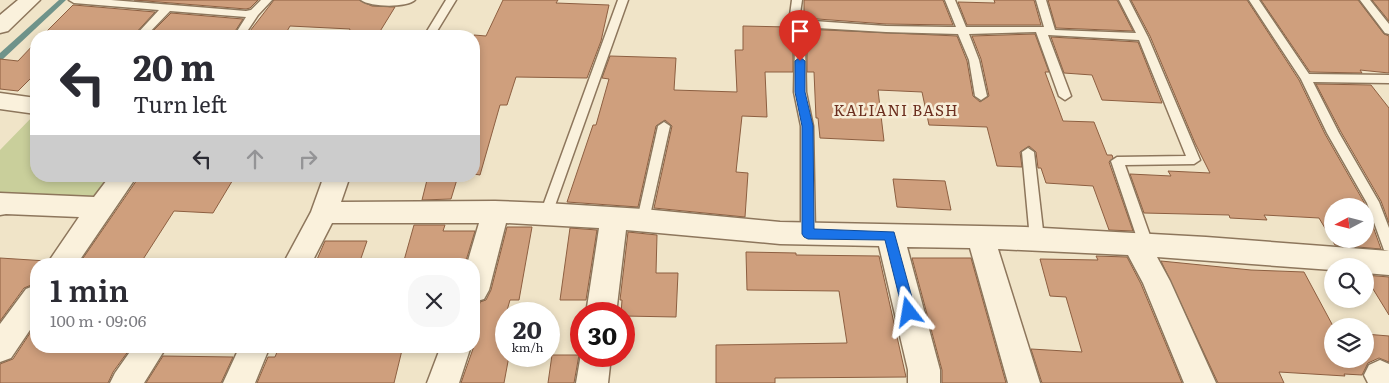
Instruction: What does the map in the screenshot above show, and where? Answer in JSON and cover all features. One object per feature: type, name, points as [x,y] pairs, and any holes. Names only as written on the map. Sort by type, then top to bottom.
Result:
[{"type":"street","points":[[4,19],[30,0]]},
{"type":"street","points":[[0,101],[30,105]]},
{"type":"street","points":[[65,258],[120,182]]},
{"type":"street","points":[[300,258],[324,213],[335,182]]},
{"type":"street","points":[[0,205],[2,203],[101,208]]},
{"type":"street","points":[[480,268],[495,212]]},
{"type":"street","points":[[324,213],[495,212],[546,214],[642,220],[780,233],[1037,239],[1141,244],[1389,262]]},
{"type":"street","points":[[604,302],[614,219]]},
{"type":"street","points":[[890,236],[924,370],[924,383]]},
{"type":"street","points":[[981,238],[1024,383]]},
{"type":"street","points":[[1141,244],[1200,383]]},
{"type":"street","points":[[0,348],[30,306]]},
{"type":"street","points":[[126,383],[147,353]]},
{"type":"street","points":[[239,383],[252,353]]},
{"type":"street","points":[[443,383],[454,353]]},
{"type":"street","points":[[592,383],[594,367]]},
{"type":"lane","points":[[74,0],[168,7],[227,14],[254,13]]},
{"type":"lane","points":[[183,10],[195,0]]},
{"type":"lane","points":[[243,30],[254,13],[267,0]]},
{"type":"lane","points":[[366,0],[398,3],[410,0]]},
{"type":"lane","points":[[433,30],[451,0]]},
{"type":"lane","points":[[546,214],[623,0]]},
{"type":"lane","points":[[797,0],[794,22],[800,45],[800,92],[807,126],[808,234]]},
{"type":"lane","points":[[950,0],[961,32],[974,60],[981,96]]},
{"type":"lane","points":[[1041,0],[1051,33]]},
{"type":"lane","points":[[1124,0],[1144,37],[1194,160],[1117,161],[1141,244]]},
{"type":"lane","points":[[1254,0],[1306,78],[1333,133],[1372,202],[1389,246]]},
{"type":"lane","points":[[1364,0],[1389,30]]},
{"type":"lane","points":[[146,30],[168,7]]},
{"type":"lane","points":[[794,22],[870,30],[909,29],[961,32],[1040,30],[1051,33],[1144,37]]},
{"type":"lane","points":[[1040,30],[1065,96]]},
{"type":"lane","points":[[1306,78],[1388,81]]},
{"type":"lane","points":[[642,220],[664,126]]},
{"type":"lane","points":[[1028,152],[1037,239]]},
{"type":"green space","points":[[30,119],[30,182],[112,182],[98,201],[0,198],[0,150]]},
{"type":"building","points":[[134,0],[258,0],[250,8],[246,9]]},
{"type":"building","points":[[274,0],[359,0],[372,6],[395,7],[381,30],[290,26],[288,30],[251,30]]},
{"type":"building","points":[[503,0],[558,0],[556,3],[609,5],[601,41],[587,78],[516,77],[507,105],[500,105],[480,175],[480,36],[486,36]]},
{"type":"building","points":[[804,0],[943,0],[953,25],[886,24],[804,18]]},
{"type":"building","points":[[994,0],[1034,0],[1041,25],[967,25],[958,2],[995,3]]},
{"type":"building","points":[[1048,0],[1117,0],[1133,31],[1056,28]]},
{"type":"building","points":[[1131,0],[1247,0],[1299,80],[1325,134],[1362,198],[1324,198],[1324,226],[1319,218],[1264,215],[1267,220],[1230,218],[1229,215],[1144,213],[1130,174],[1171,176],[1168,171],[1210,173],[1195,143],[1150,36]]},
{"type":"building","points":[[1261,0],[1358,0],[1384,34],[1389,36],[1389,73],[1360,70],[1362,73],[1310,72]]},
{"type":"building","points":[[1372,0],[1389,0],[1389,21]]},
{"type":"building","points":[[73,5],[155,12],[138,30],[48,30]]},
{"type":"building","points":[[171,13],[243,19],[236,30],[154,30]]},
{"type":"building","points":[[743,26],[788,27],[793,45],[793,72],[765,72],[767,117],[742,116],[736,172],[748,173],[745,217],[654,208],[672,126],[665,120],[656,126],[638,207],[567,202],[593,125],[596,125],[609,79],[602,78],[610,56],[676,58],[674,90],[737,92],[735,50],[743,50]]},
{"type":"building","points":[[803,29],[957,36],[967,61],[973,96],[980,102],[989,96],[981,59],[972,36],[1035,34],[1049,72],[1045,72],[1063,121],[1094,122],[1107,155],[1112,155],[1113,158],[1109,162],[1133,231],[1109,230],[1093,186],[1046,183],[1041,168],[1038,168],[1036,152],[1029,146],[1020,152],[1022,167],[997,166],[987,127],[929,125],[922,92],[878,90],[884,141],[820,138],[818,118],[816,118],[814,72],[807,72],[807,45]]},
{"type":"building","points":[[1051,37],[1138,42],[1162,103],[1102,100],[1092,75],[1064,73]]},
{"type":"building","points":[[30,48],[30,79],[18,91],[0,89],[0,59],[18,61]]},
{"type":"building","points":[[1316,84],[1371,85],[1389,108],[1389,223],[1381,201]]},
{"type":"building","points":[[893,179],[945,181],[951,210],[897,207]]},
{"type":"building","points":[[136,182],[232,182],[213,213],[174,211],[144,258],[83,258]]},
{"type":"building","points":[[426,182],[456,182],[451,199],[422,200]]},
{"type":"building","points":[[414,225],[445,225],[443,231],[475,231],[467,258],[405,258]]},
{"type":"building","points":[[507,227],[532,227],[519,300],[495,302],[495,367],[507,367],[504,383],[461,383],[472,353],[480,353],[480,302],[486,300],[491,290]]},
{"type":"building","points":[[570,228],[597,230],[586,300],[560,300]]},
{"type":"building","points":[[1374,229],[1381,249],[1370,248],[1374,248]]},
{"type":"building","points":[[628,232],[657,235],[656,273],[678,273],[676,317],[635,316],[635,302],[622,302],[620,300]]},
{"type":"building","points":[[325,241],[367,241],[361,258],[318,258]]},
{"type":"building","points":[[746,252],[879,256],[906,377],[775,378],[775,383],[716,383],[716,345],[847,343],[839,291],[747,290]]},
{"type":"building","points":[[1096,256],[1127,257],[1141,284],[1182,383],[1042,383],[1031,349],[1082,352],[1066,297],[1050,296],[1040,259],[1098,260]]},
{"type":"building","points":[[0,258],[30,260],[30,286],[24,288],[0,321]]},
{"type":"building","points":[[912,258],[971,258],[1006,383],[942,383],[942,370]]},
{"type":"building","points":[[1161,261],[1251,270],[1304,272],[1329,318],[1324,318],[1324,368],[1366,368],[1362,375],[1344,374],[1345,376],[1279,372],[1284,383],[1218,383]]},
{"type":"building","points":[[1374,276],[1389,277],[1389,315],[1374,291]]},
{"type":"building","points":[[30,333],[30,353],[127,353],[113,372],[108,383],[0,383],[0,364],[13,359]]},
{"type":"building","points":[[1374,335],[1389,336],[1389,362],[1379,358],[1374,360]]},
{"type":"building","points":[[277,353],[401,353],[394,383],[257,383],[268,357],[275,357]]},
{"type":"building","points":[[560,355],[570,355],[570,367],[577,367],[574,383],[548,383],[550,367],[560,367]]},
{"type":"building","points":[[163,356],[233,357],[221,383],[146,383]]},
{"type":"waterway","points":[[0,57],[63,0]]},
{"type":"district","name":"KALIANI BASH","points":[[896,111]]},
{"type":"route","points":[[800,61],[800,92],[807,126],[808,234],[890,236],[909,312]]}]
